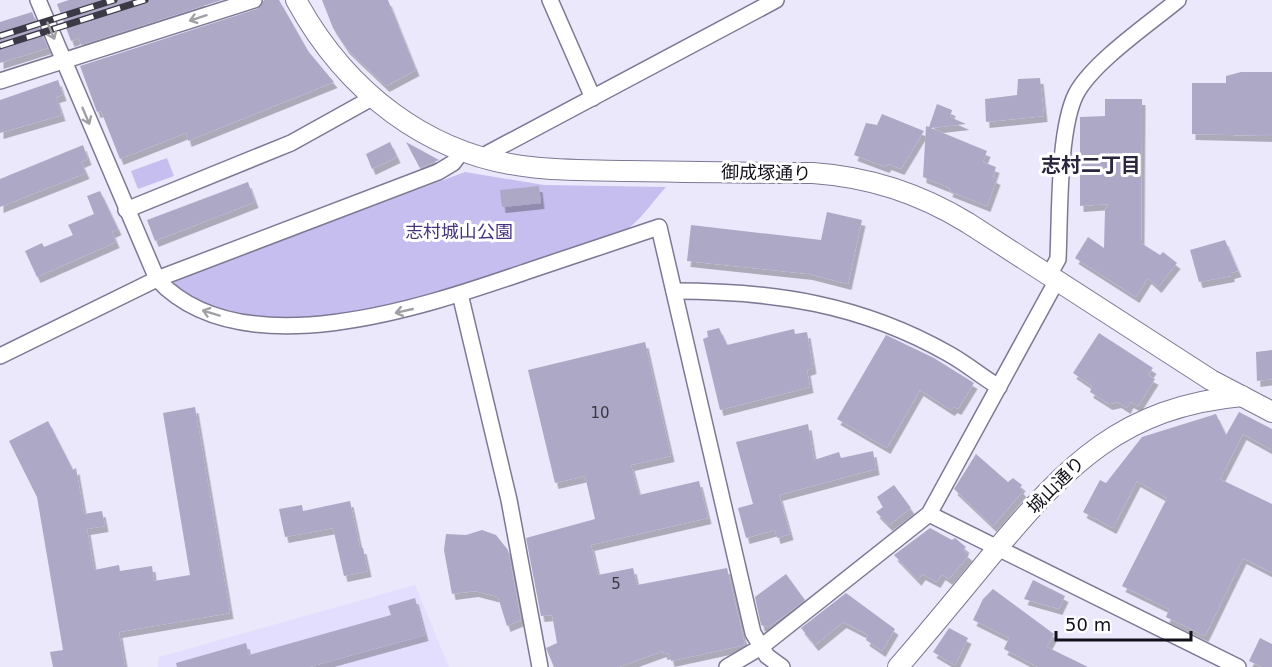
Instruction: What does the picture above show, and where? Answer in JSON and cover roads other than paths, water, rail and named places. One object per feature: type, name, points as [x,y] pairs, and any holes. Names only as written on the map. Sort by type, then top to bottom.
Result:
[{"type":"street","points":[[38,0],[157,279],[170,293],[191,306],[211,314],[244,322],[286,324],[325,324],[375,317],[409,310],[460,294],[659,227],[753,633],[767,656],[782,667]]},
{"type":"street","points":[[0,81],[254,0]]},
{"type":"street","name":"御成塚通り","points":[[296,0],[326,48],[347,75],[372,98],[424,135],[481,157],[529,167],[813,173],[858,178],[898,188],[931,201],[1211,380],[1272,412]]},
{"type":"street","points":[[550,0],[593,98]]},
{"type":"street","points":[[481,157],[776,0]]},
{"type":"street","points":[[727,667],[761,646],[929,514],[999,387],[1053,278],[1058,259],[1064,140],[1068,117],[1076,94],[1105,61],[1178,0]]},
{"type":"street","points":[[126,210],[291,143],[372,98]]},
{"type":"street","points":[[0,356],[157,279],[438,172],[453,163],[462,151]]},
{"type":"street","points":[[674,291],[759,293],[814,301],[860,314],[950,355],[999,387]]},
{"type":"street","points":[[460,294],[506,490],[540,667]]},
{"type":"street","name":"城山通り","points":[[898,667],[1060,476],[1099,445],[1156,416],[1208,401],[1241,396],[1272,398]]},
{"type":"street","points":[[929,514],[1238,667]]},
{"type":"railway","points":[[0,36],[114,0]]},
{"type":"railway","points":[[0,46],[145,0]]},
{"type":"district","name":"志村二丁目","points":[[1091,165]]},
{"type":"park label","name":"志村城山公園","points":[[459,232]]}]
